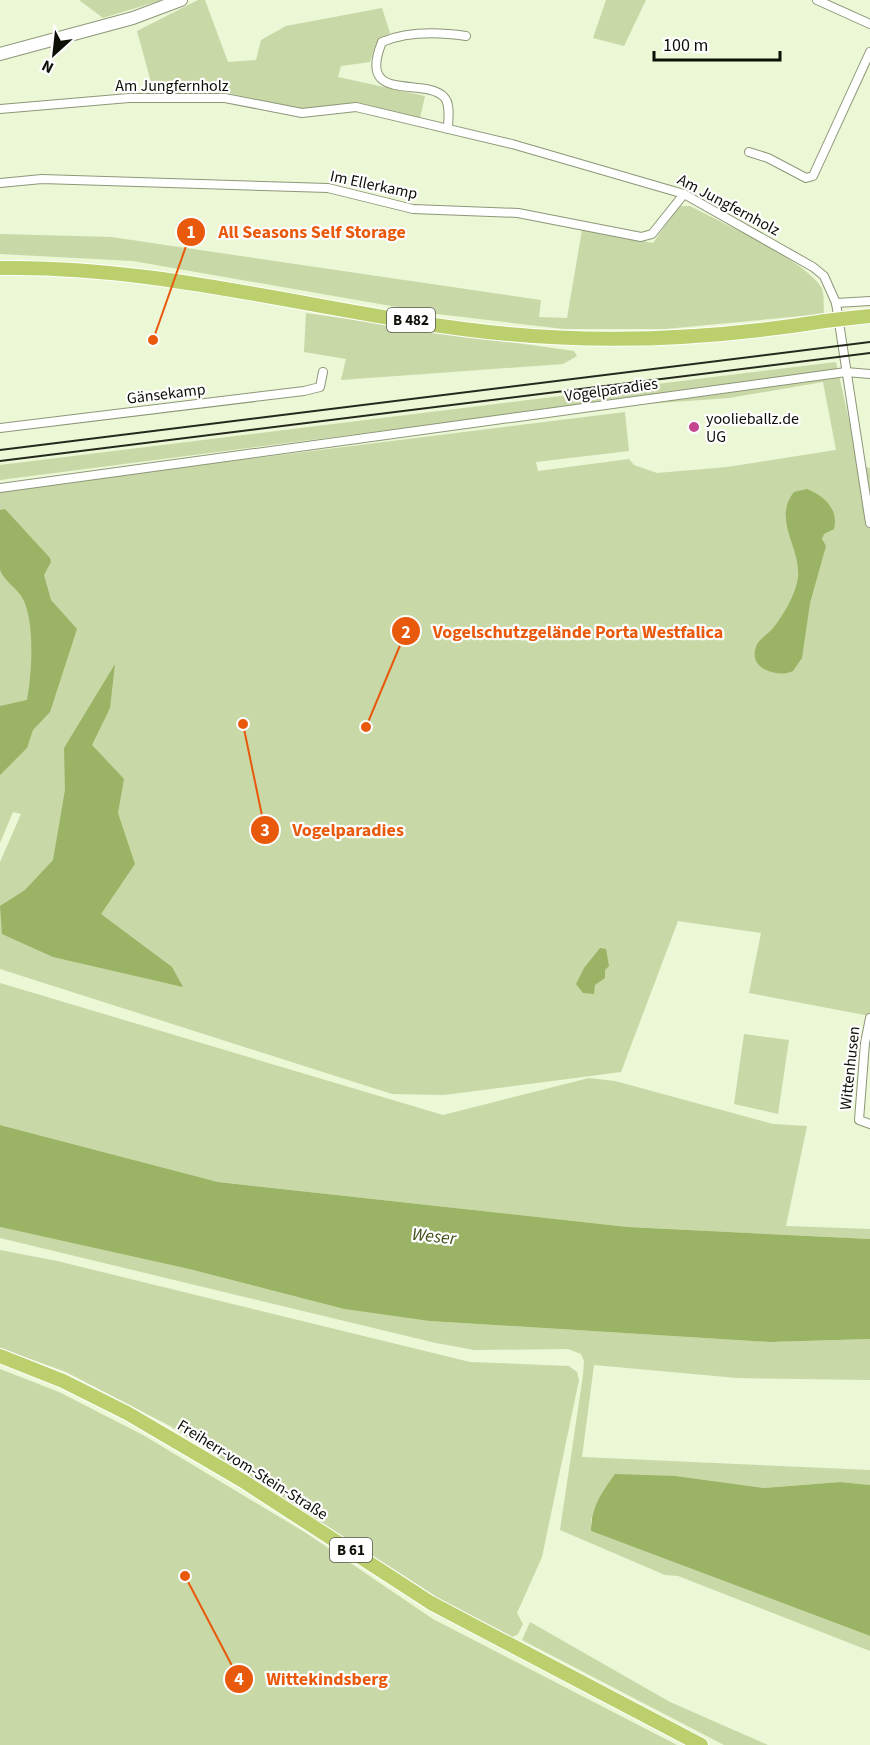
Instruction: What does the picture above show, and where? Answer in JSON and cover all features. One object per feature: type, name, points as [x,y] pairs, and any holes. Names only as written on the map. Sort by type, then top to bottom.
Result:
[{"type":"main road","name":"B 482","points":[[0,268],[84,269],[140,274],[428,323],[507,334],[581,339],[698,337],[870,316]]},
{"type":"main road","name":"Freiherr-vom-Stein-Straße","points":[[0,1356],[63,1381],[127,1413],[234,1476],[431,1603],[701,1745]]},
{"type":"street","points":[[0,54],[123,21],[181,0]]},
{"type":"street","points":[[817,0],[870,24]]},
{"type":"street","points":[[448,129],[448,103],[444,96],[385,81],[376,70],[376,56],[382,42],[392,38],[434,33],[465,36]]},
{"type":"street","points":[[749,153],[768,158],[806,178],[813,176],[870,52]]},
{"type":"street","name":"Am Jungfernholz","points":[[0,109],[129,98],[225,98],[302,113],[356,107],[512,144],[684,194],[825,276],[836,303],[846,372]]},
{"type":"street","name":"Im Ellerkamp","points":[[0,183],[42,179],[328,188],[413,209],[518,213],[641,237],[652,234],[684,194]]},
{"type":"street","points":[[836,303],[870,301]]},
{"type":"street","name":"Gänsekamp","points":[[0,428],[304,391],[320,387],[323,372]]},
{"type":"street","points":[[846,372],[870,523]]},
{"type":"street","name":"Vogelparadies","points":[[0,488],[846,372],[870,374]]},
{"type":"street","name":"Wittenhusen","points":[[870,1018],[865,1043],[859,1120],[870,1124]]},
{"type":"shaded area","points":[[79,0],[162,0],[103,18]]},
{"type":"shaded area","points":[[198,0],[205,0],[228,62],[256,60],[261,40],[286,26],[382,8],[390,33],[376,43],[370,62],[341,66],[338,77],[425,96],[420,118],[355,103],[300,109],[224,92],[154,93],[137,31]]},
{"type":"shaded area","points":[[606,0],[646,0],[624,46],[593,38]]},
{"type":"shaded area","points":[[679,206],[690,206],[761,242],[812,276],[822,290],[824,314],[665,329],[564,329],[437,314],[133,261],[0,254],[0,234],[111,237],[541,300],[539,317],[567,318],[582,230],[653,243]]},
{"type":"shaded area","points":[[306,313],[574,351],[577,356],[563,364],[341,380],[346,359],[304,352]]},
{"type":"shaded area","points":[[836,362],[859,465],[870,468],[870,1016],[749,993],[761,933],[678,921],[621,1072],[444,1095],[392,1094],[0,969],[0,862],[21,814],[13,812],[0,843],[0,490],[625,412],[629,451],[536,462],[538,471],[629,459],[634,465],[657,473],[727,467],[836,450],[823,382],[729,398],[520,413],[0,480],[0,465]]},
{"type":"shaded area","points":[[0,983],[443,1115],[589,1078],[615,1081],[773,1124],[807,1126],[786,1226],[870,1229],[870,1239],[628,1227],[218,1182],[0,1125]]},
{"type":"shaded area","points":[[744,1034],[789,1040],[778,1114],[734,1104]]},
{"type":"shaded area","points":[[0,1227],[189,1269],[344,1309],[429,1321],[770,1342],[870,1339],[870,1380],[737,1378],[594,1365],[582,1457],[870,1470],[870,1485],[840,1482],[764,1488],[676,1476],[591,1519],[591,1531],[870,1636],[870,1651],[678,1576],[665,1575],[560,1530],[583,1375],[584,1361],[581,1354],[568,1349],[474,1350],[436,1343],[0,1238]]},
{"type":"shaded area","points":[[0,1250],[57,1261],[470,1362],[569,1366],[577,1372],[579,1380],[542,1557],[517,1613],[523,1624],[518,1634],[511,1638],[441,1600],[170,1426],[66,1372],[0,1348]]},
{"type":"shaded area","points":[[0,1369],[59,1392],[143,1435],[306,1533],[433,1619],[677,1745],[0,1745]]},
{"type":"shaded area","points":[[530,1622],[670,1702],[768,1745],[724,1745],[522,1640]]},
{"type":"water","points":[[807,489],[819,495],[829,504],[834,515],[834,529],[824,534],[822,539],[826,546],[810,603],[802,658],[793,671],[776,673],[760,666],[755,658],[755,651],[759,641],[772,630],[782,616],[795,590],[798,566],[786,523],[786,513],[788,502],[794,492]]},
{"type":"water","points":[[5,509],[50,558],[51,562],[44,575],[51,600],[77,629],[50,712],[33,730],[27,748],[0,775],[0,706],[27,700],[31,648],[27,609],[23,599],[0,570],[0,510]]},
{"type":"water","points":[[115,664],[110,708],[92,745],[124,779],[118,813],[135,864],[101,914],[172,967],[183,987],[53,957],[2,934],[0,906],[25,890],[53,860],[65,790],[64,748]]},
{"type":"water","points":[[600,948],[606,949],[609,966],[605,970],[605,978],[595,985],[594,994],[583,993],[576,984],[584,968]]},
{"type":"water","name":"Weser","points":[[0,1125],[218,1182],[628,1227],[870,1239],[870,1339],[770,1342],[429,1321],[344,1309],[189,1269],[0,1227]]},
{"type":"water","points":[[615,1474],[676,1476],[764,1488],[840,1482],[870,1485],[870,1636],[591,1531],[595,1507]]},
{"type":"railway","points":[[0,450],[870,342]]},
{"type":"railway","points":[[0,461],[870,353]]},
{"type":"place","name":"All Seasons Self Storage","points":[[153,340]]},
{"type":"place","name":"yoolieballz.de UG","points":[[694,427]]},
{"type":"place","name":"Vogelparadies","points":[[243,724]]},
{"type":"place","name":"Vogelschutzgelände Porta Westfalica","points":[[366,727]]},
{"type":"place","name":"Wittekindsberg","points":[[185,1576]]}]
